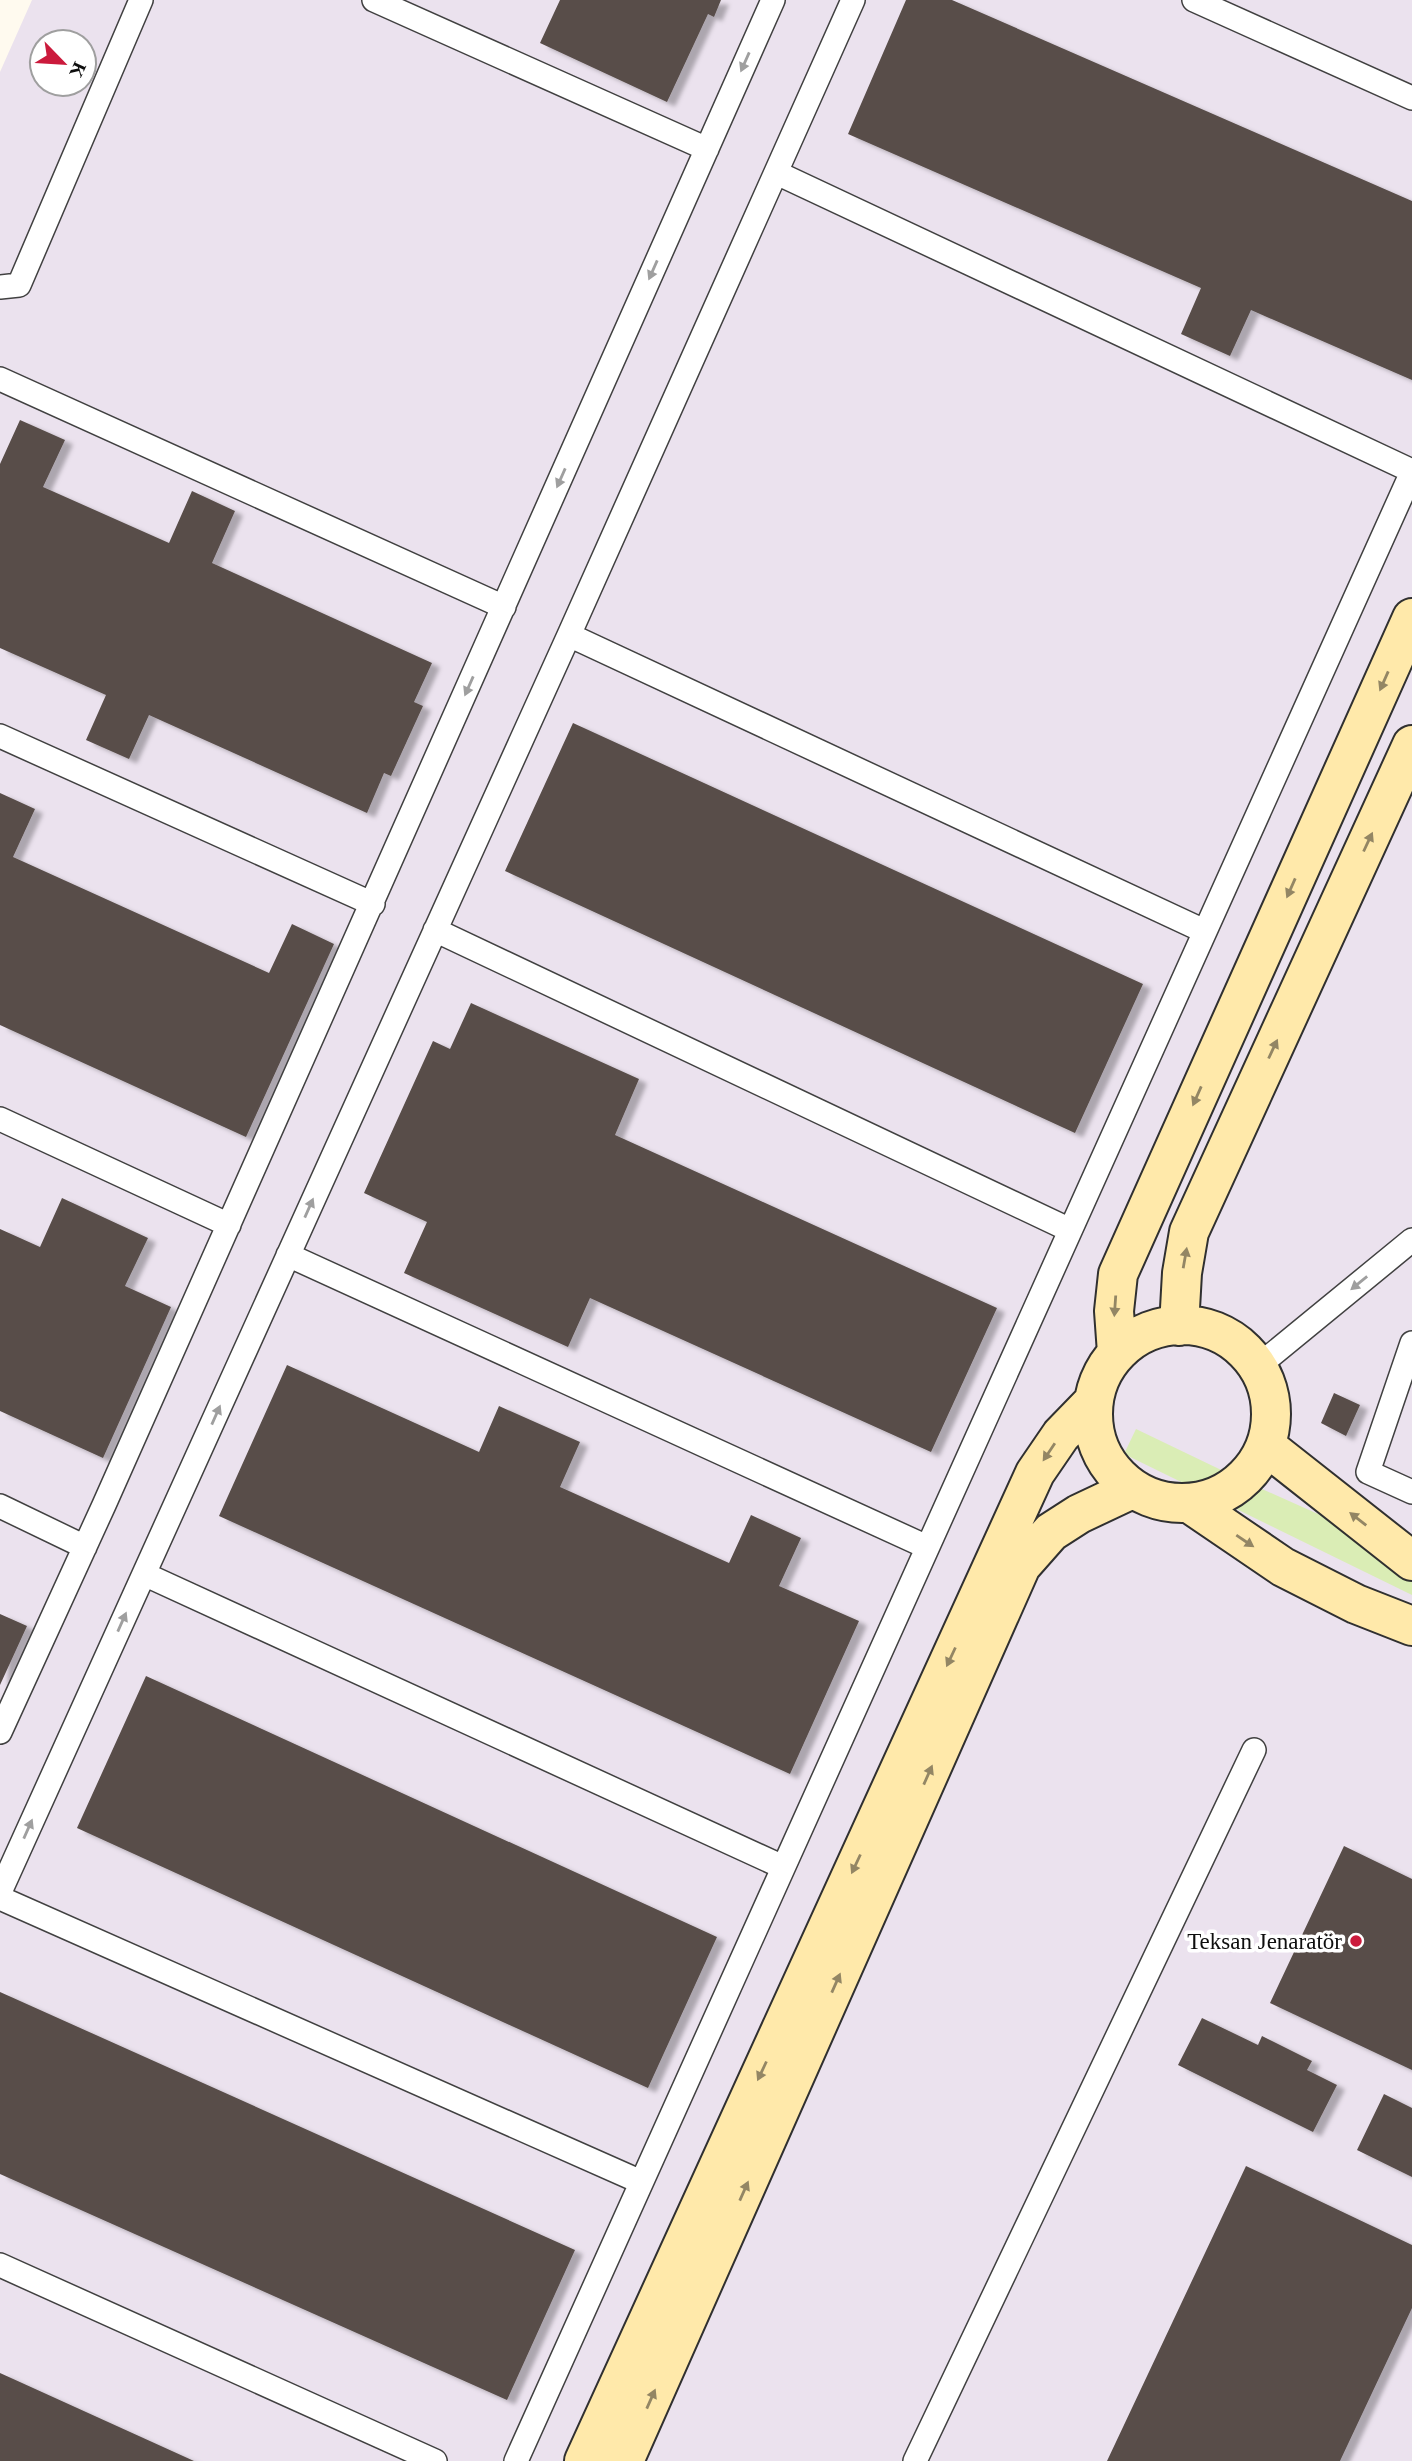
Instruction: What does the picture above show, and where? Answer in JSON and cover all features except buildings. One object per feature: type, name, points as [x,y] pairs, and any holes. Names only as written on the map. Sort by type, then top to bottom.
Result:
[{"type":"main road","points":[[1117,1353],[1114,1311],[1118,1275],[1412,618]]},
{"type":"main road","points":[[1179,1326],[1182,1273],[1189,1233],[1412,745]]},
{"type":"main road","points":[[1191,1325],[1217,1332],[1240,1346],[1258,1367],[1269,1392],[1271,1419],[1266,1446],[1253,1468],[1236,1486],[1214,1497],[1189,1503],[1159,1501],[1132,1489],[1114,1472],[1100,1450],[1093,1426],[1094,1401],[1102,1375],[1117,1353],[1139,1336],[1164,1326],[1179,1326],[1191,1325]]},
{"type":"main road","points":[[584,2461],[1035,1473],[1061,1434],[1094,1401]]},
{"type":"main road","points":[[1266,1446],[1412,1561]]},
{"type":"main road","points":[[624,2461],[1021,1566],[1051,1532],[1079,1514],[1132,1489]]},
{"type":"main road","points":[[1189,1503],[1283,1567],[1356,1604],[1412,1626]]},
{"type":"lane","points":[[0,287],[19,285],[141,0]]},
{"type":"lane","points":[[374,0],[707,149]]},
{"type":"lane","points":[[0,1732],[373,904],[773,0]]},
{"type":"lane","points":[[0,1892],[853,0]]},
{"type":"lane","points":[[1194,0],[1412,98]]},
{"type":"lane","points":[[516,2461],[1412,472],[777,173]]},
{"type":"lane","points":[[0,379],[503,607]]},
{"type":"lane","points":[[569,635],[1205,931]]},
{"type":"lane","points":[[0,736],[373,904]]},
{"type":"lane","points":[[435,930],[1070,1230]]},
{"type":"lane","points":[[0,1119],[229,1225]]},
{"type":"lane","points":[[1258,1367],[1412,1240]]},
{"type":"lane","points":[[288,1255],[927,1547]]},
{"type":"lane","points":[[1412,1343],[1368,1472],[1412,1492]]},
{"type":"lane","points":[[0,1506],[85,1547]]},
{"type":"lane","points":[[144,1574],[783,1867]]},
{"type":"lane","points":[[915,2461],[1254,1750]]},
{"type":"lane","points":[[0,1898],[642,2182]]},
{"type":"lane","points":[[0,2265],[435,2461]]},
{"type":"shaded area","points":[[32,0],[1412,0],[1412,2461],[0,2461],[0,72]]},
{"type":"green space","points":[[1136,1429],[1412,1556],[1412,1595],[1124,1454]]},
{"type":"place","name":"Teksan Jenaratör","points":[[1356,1941]]}]
